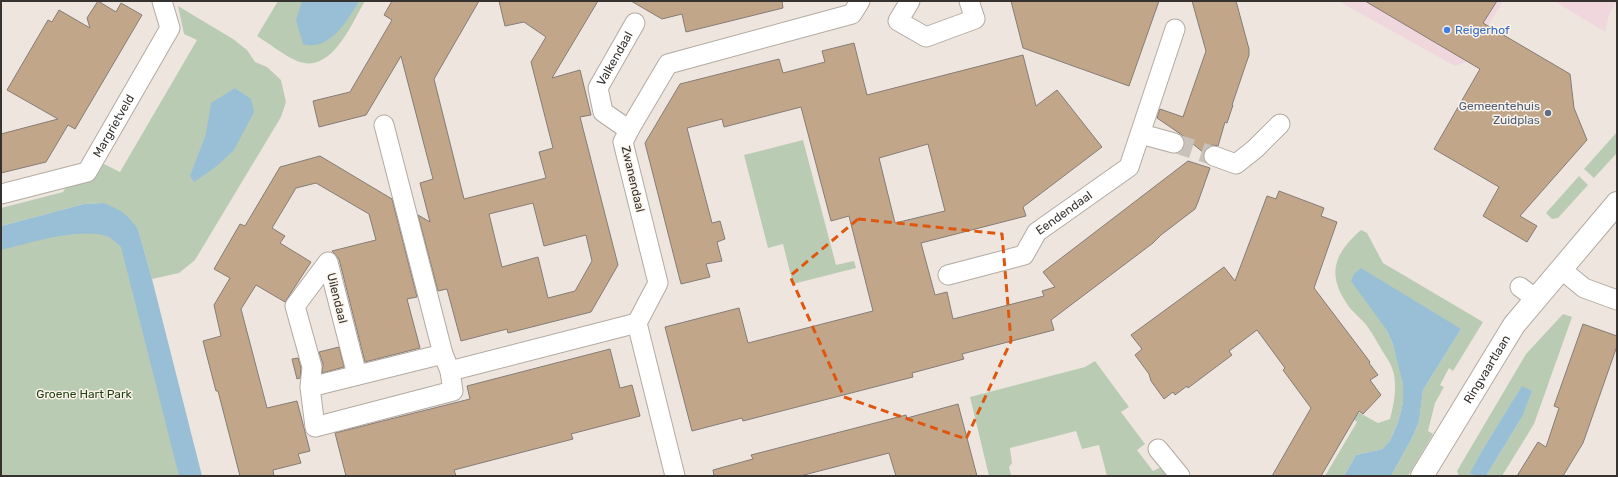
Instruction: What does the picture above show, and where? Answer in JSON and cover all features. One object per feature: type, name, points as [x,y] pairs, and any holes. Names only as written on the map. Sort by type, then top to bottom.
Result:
[{"type":"street","name":"Margrietveld","points":[[1,194],[87,172],[170,28],[162,1]]},
{"type":"street","name":"Zwanendaal","points":[[637,323],[658,284],[623,142],[668,64],[852,14],[860,1]]},
{"type":"street","points":[[910,1],[898,21],[926,37],[975,19],[969,1]]},
{"type":"street","name":"Valkendaal","points":[[629,130],[603,112],[598,88],[635,23]]},
{"type":"street","name":"Eendendaal","points":[[948,275],[1024,255],[1037,232],[1129,167],[1175,29]]},
{"type":"street","points":[[1214,156],[1236,164],[1255,149],[1280,124]]},
{"type":"street","name":"Uilendaal","points":[[356,375],[328,262],[295,306],[312,367],[310,387],[315,427],[453,391],[450,371],[443,354],[384,125]]},
{"type":"street","points":[[1141,134],[1174,143]]},
{"type":"street","name":"Ringvaartlaan","points":[[1427,474],[1514,325],[1528,293],[1561,269],[1617,203]]},
{"type":"street","points":[[1561,269],[1584,288],[1617,300]]},
{"type":"street","points":[[450,371],[637,323],[675,476]]},
{"type":"street","points":[[310,387],[443,354]]},
{"type":"street","points":[[1158,449],[1180,476]]},
{"type":"highlighted area","points":[[858,219],[1002,234],[1011,341],[966,439],[844,397],[790,276]]},
{"type":"shaded area","name":"Reigerhof","points":[[1338,1],[1503,1],[1466,62],[1455,66]]},
{"type":"shaded area","points":[[1554,1],[1617,1],[1609,15],[1605,32]]},
{"type":"green space","points":[[278,1],[365,1],[347,34],[339,45],[320,61],[309,63],[292,59],[257,36]]},
{"type":"green space","points":[[178,6],[233,39],[247,50],[255,62],[267,67],[281,80],[286,102],[281,117],[195,260],[179,273],[152,279],[138,229],[104,203],[84,204],[1,226],[1,208],[63,192],[68,184],[93,177],[104,164],[120,172],[197,40],[184,34]]},
{"type":"green space","points":[[1617,132],[1617,153],[1594,178],[1584,169]]},
{"type":"green space","points":[[803,140],[836,265],[854,261],[856,268],[793,284],[783,244],[768,248],[744,155]]},
{"type":"green space","points":[[1579,176],[1588,185],[1558,218],[1552,219],[1546,213]]},
{"type":"green space","name":"Groene Hart Park","points":[[93,215],[127,233],[190,476],[1,476],[1,239]]},
{"type":"green space","points":[[1361,230],[1367,233],[1383,263],[1483,322],[1453,371],[1449,368],[1440,385],[1444,387],[1435,403],[1428,431],[1433,434],[1408,476],[1391,476],[1419,422],[1423,390],[1461,329],[1386,329],[1393,344],[1403,384],[1403,403],[1398,422],[1390,441],[1384,449],[1356,455],[1344,476],[1325,476],[1357,422],[1353,419],[1358,412],[1378,423],[1390,419],[1394,400],[1395,380],[1390,364],[1367,326],[1347,304],[1337,283],[1335,273],[1336,264],[1340,255],[1345,247]]},
{"type":"green space","points":[[1563,314],[1572,317],[1534,424],[1502,476],[1486,476],[1522,417],[1522,387],[1483,449],[1471,473],[1476,476],[1459,476],[1457,471],[1526,354]]},
{"type":"green space","points":[[1095,361],[1129,407],[1121,412],[1145,444],[1137,450],[1153,471],[1161,467],[1168,476],[1107,476],[1099,445],[1082,449],[1076,431],[1010,448],[1012,463],[1009,467],[1011,475],[989,476],[970,397],[1085,367]]},
{"type":"water","points":[[302,1],[359,1],[337,33],[321,43],[312,45],[303,44],[296,20]]},
{"type":"water","points":[[235,88],[251,99],[254,112],[234,150],[217,166],[194,182],[190,176],[206,134],[211,103]]},
{"type":"water","points":[[104,203],[121,211],[138,229],[202,476],[179,476],[121,247],[109,237],[85,233],[40,240],[1,250],[1,226],[84,204]]},
{"type":"water","points":[[1361,268],[1461,329],[1423,390],[1419,422],[1391,476],[1344,476],[1356,455],[1383,449],[1390,441],[1398,422],[1403,403],[1403,384],[1393,344],[1386,329],[1351,281],[1354,274]]},
{"type":"water","points":[[1522,386],[1532,391],[1522,417],[1486,476],[1476,476],[1470,473],[1483,449]]},
{"type":"building","points":[[98,1],[116,12],[121,3],[142,15],[75,129],[68,125],[46,162],[1,173],[1,134],[58,119],[7,90],[48,20],[52,22],[59,10],[90,28],[87,18]]},
{"type":"building","points":[[392,1],[479,1],[434,79],[464,199],[546,178],[539,152],[553,148],[531,62],[546,37],[524,22],[505,26],[499,1],[598,1],[552,78],[580,70],[591,115],[580,117],[618,265],[591,312],[508,333],[507,329],[461,341],[447,289],[438,291],[418,215],[430,222],[420,183],[433,179],[401,56],[366,115],[319,127],[313,101],[350,92],[392,20],[384,15]],"holes":[[[533,203],[544,246],[586,235],[592,261],[575,291],[548,298],[538,257],[502,267],[489,214]]]},
{"type":"building","points":[[631,1],[782,1],[783,8],[686,32],[682,14],[662,19]]},
{"type":"building","points":[[1011,1],[1159,1],[1129,86],[1023,48]]},
{"type":"building","points":[[1192,1],[1236,1],[1249,49],[1249,55],[1218,146],[1212,145],[1207,147],[1204,153],[1182,135],[1157,118],[1160,109],[1183,117],[1206,51]]},
{"type":"building","points":[[1365,1],[1497,1],[1483,23],[1570,74],[1574,108],[1587,140],[1520,216],[1537,226],[1527,242],[1483,216],[1499,187],[1434,149],[1480,69]]},
{"type":"building","points":[[854,43],[867,95],[1023,55],[1036,106],[1057,90],[1102,147],[1023,207],[1026,216],[921,243],[935,295],[947,292],[953,319],[1044,296],[1042,291],[1055,287],[1043,272],[1188,161],[1210,168],[1195,209],[1153,243],[1051,320],[1054,330],[962,354],[964,359],[912,373],[913,377],[743,421],[742,418],[692,431],[665,327],[739,308],[748,343],[873,311],[849,216],[831,221],[801,107],[724,127],[722,119],[687,128],[712,223],[720,221],[725,239],[717,242],[722,261],[706,264],[710,277],[681,284],[645,143],[680,84],[779,59],[783,73],[825,62],[822,51]],"holes":[[[928,144],[945,211],[895,223],[879,158]]]},
{"type":"building","points":[[320,156],[392,199],[417,297],[407,299],[420,348],[365,362],[339,259],[332,251],[376,240],[369,214],[316,183],[296,188],[272,228],[285,236],[280,243],[311,262],[285,302],[256,285],[241,309],[267,408],[297,401],[310,451],[298,454],[301,463],[273,470],[274,476],[240,476],[218,391],[216,391],[203,341],[221,336],[214,305],[230,278],[214,269],[240,224],[245,226],[280,167]]},
{"type":"building","points":[[1279,191],[1324,208],[1321,216],[1337,222],[1314,288],[1370,362],[1369,363],[1378,375],[1370,380],[1381,395],[1363,414],[1359,411],[1321,476],[1272,476],[1311,408],[1283,370],[1285,368],[1257,330],[1229,351],[1232,355],[1188,388],[1187,386],[1175,395],[1173,392],[1164,399],[1151,381],[1149,374],[1135,355],[1142,349],[1131,335],[1224,267],[1235,281],[1267,196],[1276,199]]},
{"type":"building","points":[[1583,324],[1617,336],[1617,346],[1583,443],[1563,476],[1517,476],[1538,442],[1546,447],[1559,408],[1554,406]]},
{"type":"building","points":[[339,347],[344,367],[322,373],[323,364],[319,352]]},
{"type":"building","points":[[610,349],[620,388],[632,385],[640,416],[571,434],[573,439],[454,470],[456,476],[346,476],[335,433],[470,399],[467,386]]},
{"type":"building","points":[[298,358],[301,368],[300,378],[297,379],[292,359]]},
{"type":"building","points":[[958,404],[977,476],[896,476],[889,453],[800,476],[714,476],[713,470],[753,459],[751,455],[906,415],[907,418]]},
{"type":"tunnel","points":[[1174,143],[1214,156]]},
{"type":"place","name":"Reigerhof","points":[[1447,30]]},
{"type":"place","name":"Gemeentehuis Zuidplas","points":[[1548,113]]}]
